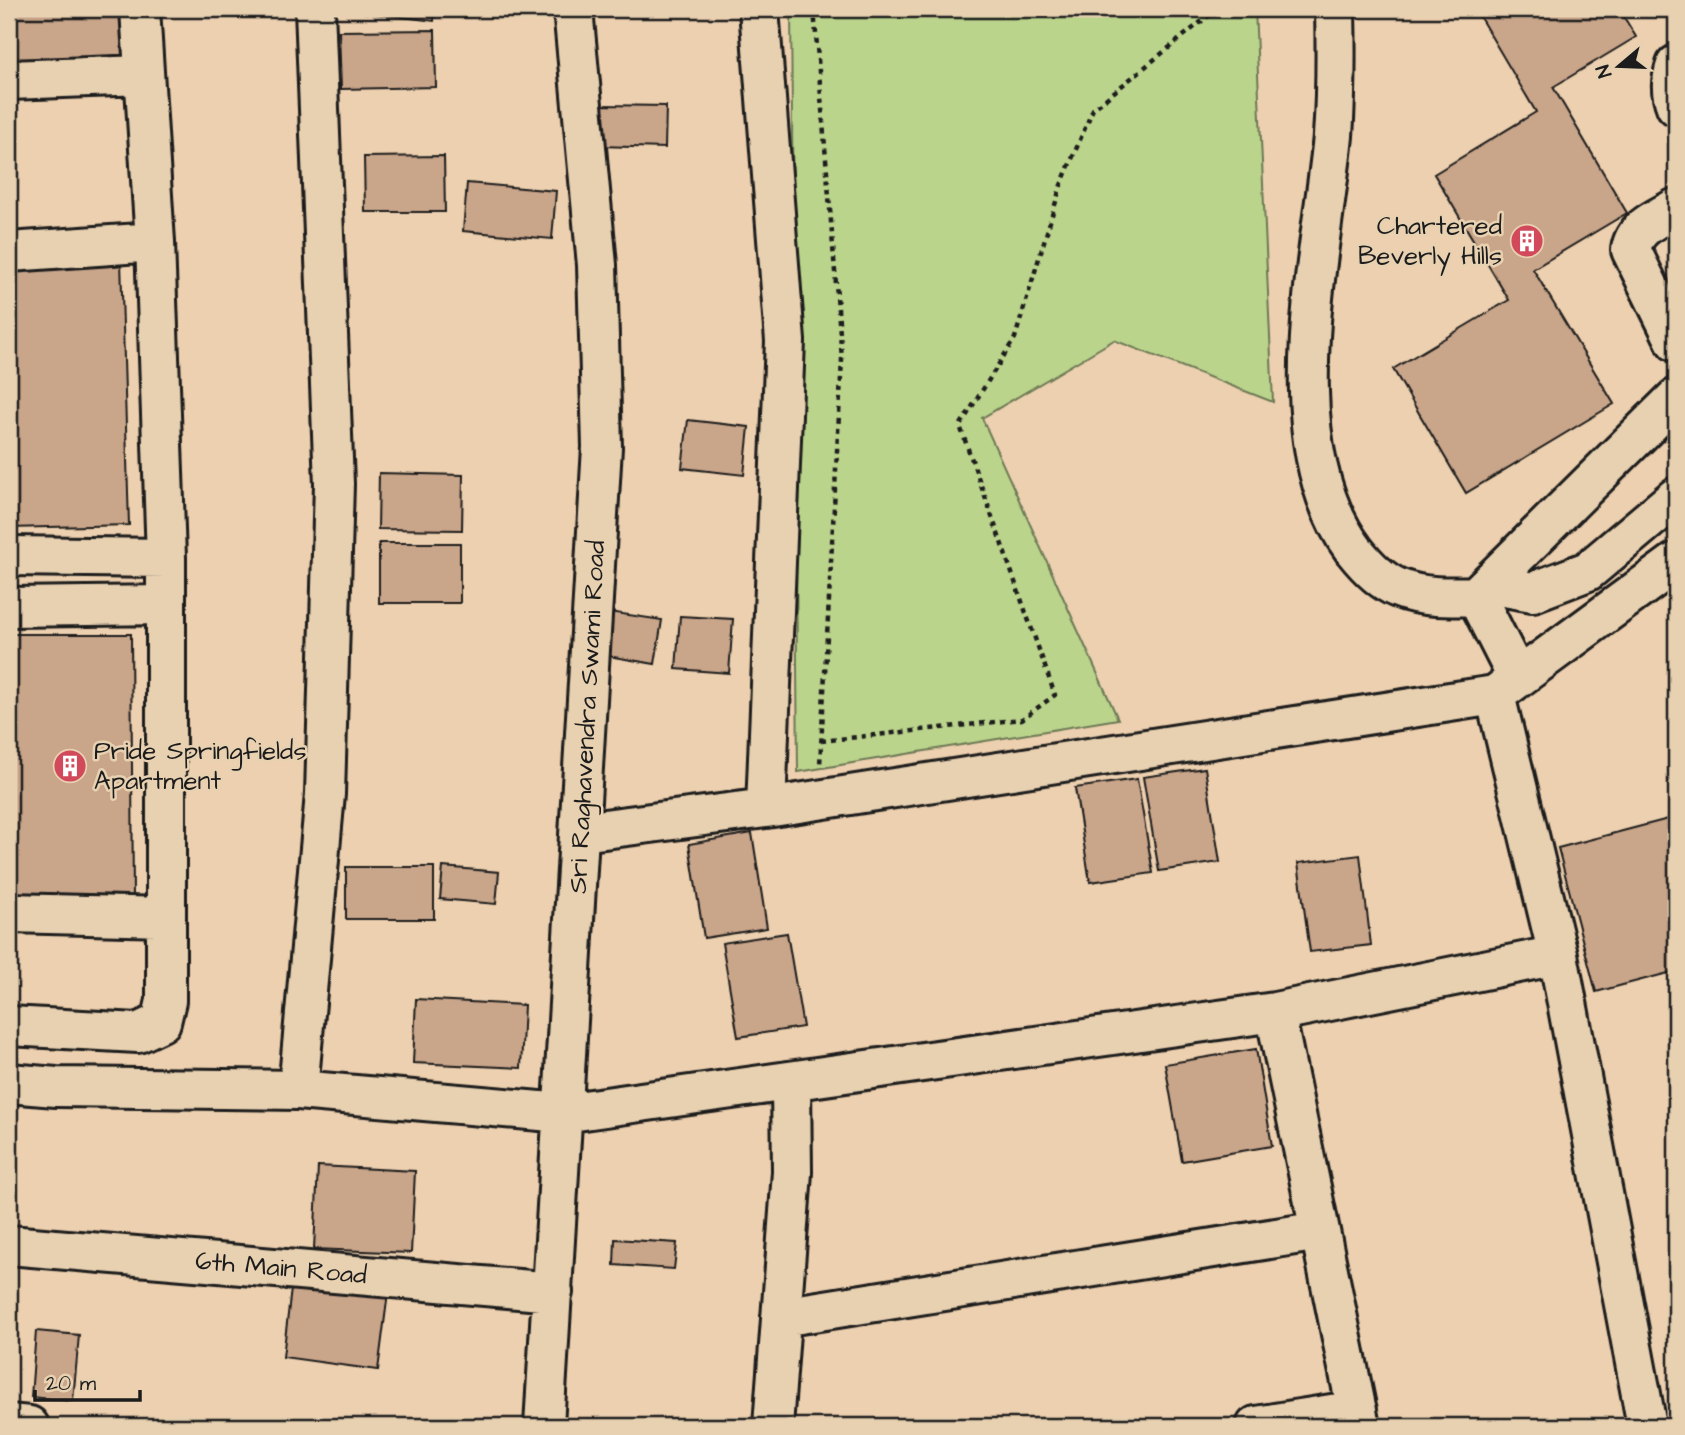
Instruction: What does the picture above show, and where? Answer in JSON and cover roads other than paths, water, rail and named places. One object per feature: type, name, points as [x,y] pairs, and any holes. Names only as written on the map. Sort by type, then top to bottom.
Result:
[{"type":"street","points":[[9,1026],[138,1033],[161,1022],[166,1001],[166,558],[155,242],[140,9]]},
{"type":"street","points":[[298,1090],[325,794],[334,484],[315,9]]},
{"type":"street","name":"Sri Raghavendra Swami Road","points":[[544,1426],[581,832],[602,398],[597,265],[573,9]]},
{"type":"street","points":[[759,9],[785,341],[766,808]]},
{"type":"street","points":[[1335,9],[1333,135],[1317,259],[1308,398],[1322,485],[1342,533],[1364,563],[1395,587],[1416,594],[1482,590],[1533,592],[1588,572],[1676,497]]},
{"type":"street","points":[[1676,65],[1671,77],[1676,106]]},
{"type":"street","points":[[9,80],[144,75]]},
{"type":"street","points":[[1676,208],[1644,226],[1633,238],[1631,250],[1676,342]]},
{"type":"street","points":[[9,252],[155,242]]},
{"type":"street","points":[[1482,590],[1676,398]]},
{"type":"street","points":[[9,556],[166,558]]},
{"type":"street","points":[[581,832],[766,808],[1506,686],[1676,562]]},
{"type":"street","points":[[1482,590],[1506,686],[1647,1426]]},
{"type":"street","points":[[9,607],[166,605]]},
{"type":"street","points":[[9,913],[166,917]]},
{"type":"street","points":[[9,1083],[75,1087],[298,1090],[563,1113],[791,1083],[1275,1012],[1558,955]]},
{"type":"street","points":[[1256,1426],[1358,1418],[1275,1012]]},
{"type":"street","points":[[55,1028],[75,1087]]},
{"type":"street","points":[[75,1087],[94,1029]]},
{"type":"street","points":[[773,1426],[792,1172],[791,1083]]},
{"type":"street","points":[[781,1317],[1320,1231]]},
{"type":"street","name":"6th Main Road","points":[[9,1245],[553,1292]]},
{"type":"street","points":[[9,1424],[29,1426]]},
{"type":"place","name":"Chartered Beverly Hills","points":[[1527,241]]},
{"type":"place","name":"Pride Springfields Apartment","points":[[70,766]]}]
